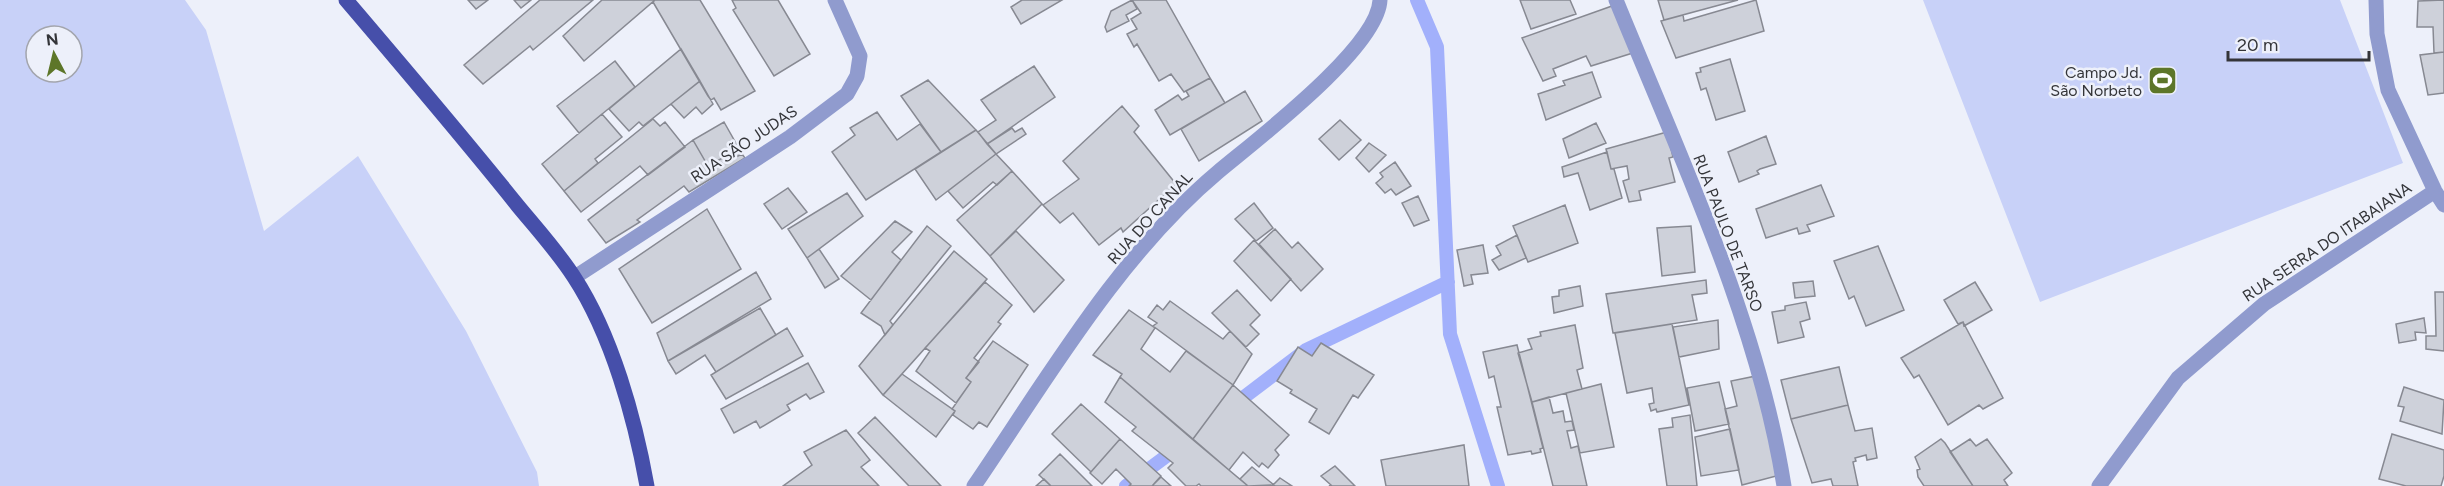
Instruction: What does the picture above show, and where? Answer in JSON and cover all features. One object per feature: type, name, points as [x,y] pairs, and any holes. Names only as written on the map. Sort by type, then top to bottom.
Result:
[{"type":"main road","points":[[346,0],[489,170],[575,277],[600,327],[624,392],[640,446],[647,486]]},
{"type":"street","name":"RUA SÃO JUDAS","points":[[575,277],[790,137],[847,94],[857,76],[860,56],[835,0]]},
{"type":"street","name":"RUA DO CANAL","points":[[974,486],[1081,329],[1143,248],[1205,183],[1288,114],[1352,53],[1374,22],[1380,0]]},
{"type":"street","name":"RUA PAULO DE TARSO","points":[[1616,0],[1713,236],[1756,363],[1773,426],[1784,486]]},
{"type":"street","points":[[2376,0],[2377,34],[2388,90],[2435,191],[2444,205]]},
{"type":"street","name":"RUA SERRA DO ITABAIANA","points":[[2099,486],[2178,378],[2264,304],[2435,191]]},
{"type":"shaded area","points":[[0,0],[185,0],[206,30],[264,231],[358,156],[466,331],[537,472],[539,486],[0,486]]},
{"type":"shaded area","name":"Campo Jd. São Norbeto","points":[[1923,0],[2340,0],[2403,163],[2040,302]]},
{"type":"building","points":[[468,0],[488,0],[476,9]]},
{"type":"building","points":[[514,0],[531,0],[521,8]]},
{"type":"building","points":[[540,0],[593,0],[533,50],[530,46],[483,84],[464,65]]},
{"type":"building","points":[[602,0],[655,0],[584,61],[563,36]]},
{"type":"building","points":[[655,0],[700,0],[755,91],[721,110],[714,98],[711,100],[708,96],[653,2]]},
{"type":"building","points":[[732,0],[778,0],[810,54],[774,76],[733,10],[736,8]]},
{"type":"building","points":[[1022,0],[1062,0],[1021,24],[1011,7]]},
{"type":"building","points":[[1132,0],[1166,0],[1210,78],[1184,92],[1171,74],[1159,81],[1137,44],[1134,47],[1127,34],[1137,29],[1131,19],[1141,13]]},
{"type":"building","points":[[1132,0],[1137,9],[1126,15],[1129,21],[1107,32],[1105,27],[1111,11]]},
{"type":"building","points":[[1520,0],[1570,0],[1576,14],[1531,29]]},
{"type":"building","points":[[1658,0],[1738,0],[1664,20]]},
{"type":"building","points":[[1756,0],[1764,31],[1676,58],[1661,21],[1683,15],[1684,21]]},
{"type":"building","points":[[2444,0],[2444,52],[2434,53],[2433,27],[2417,27],[2418,1]]},
{"type":"building","points":[[1612,6],[1636,52],[1591,66],[1586,56],[1553,69],[1556,76],[1543,81],[1522,38]]},
{"type":"building","points":[[681,49],[700,81],[643,126],[639,122],[629,131],[609,109]]},
{"type":"building","points":[[2444,52],[2444,93],[2428,95],[2420,55]]},
{"type":"building","points":[[1730,59],[1745,111],[1716,120],[1706,88],[1701,90],[1696,73],[1701,72],[1700,68]]},
{"type":"building","points":[[615,61],[635,87],[579,133],[557,106]]},
{"type":"building","points":[[1034,66],[1055,97],[987,144],[978,132],[996,120],[981,100]]},
{"type":"building","points":[[1592,72],[1601,97],[1546,120],[1538,94],[1565,85],[1563,81]]},
{"type":"building","points":[[1210,78],[1225,103],[1170,135],[1155,110],[1178,95],[1182,100],[1189,96],[1186,91]]},
{"type":"building","points":[[928,80],[976,130],[941,152],[901,96]]},
{"type":"building","points":[[700,81],[713,104],[702,114],[696,107],[684,118],[671,104]]},
{"type":"building","points":[[1245,91],[1262,121],[1199,161],[1181,129]]},
{"type":"building","points":[[1122,106],[1139,126],[1134,132],[1176,184],[1123,232],[1121,228],[1099,245],[1073,213],[1060,223],[1043,205],[1079,179],[1063,161]]},
{"type":"building","points":[[877,112],[897,140],[920,124],[941,152],[866,200],[832,152],[855,135],[850,128]]},
{"type":"building","points":[[602,114],[622,137],[595,159],[598,163],[564,191],[542,164]]},
{"type":"building","points":[[653,119],[660,126],[665,122],[685,147],[648,175],[640,166],[581,212],[564,191]]},
{"type":"building","points":[[1340,120],[1361,140],[1339,160],[1319,139]]},
{"type":"building","points":[[724,122],[742,154],[728,161],[726,156],[708,166],[693,140]]},
{"type":"building","points":[[1596,123],[1606,143],[1569,158],[1563,139]]},
{"type":"building","points":[[1012,128],[1015,132],[1022,128],[1026,134],[996,154],[987,144]]},
{"type":"building","points":[[976,130],[996,154],[936,200],[915,169]]},
{"type":"building","points":[[1667,132],[1673,157],[1669,158],[1675,182],[1639,191],[1641,200],[1629,202],[1623,181],[1629,179],[1627,166],[1611,169],[1606,149]]},
{"type":"building","points":[[1766,136],[1776,164],[1760,169],[1757,171],[1759,174],[1739,182],[1728,152]]},
{"type":"building","points":[[693,140],[708,166],[726,156],[728,161],[742,154],[745,158],[689,192],[684,186],[637,220],[640,222],[606,243],[588,220]]},
{"type":"building","points":[[1369,143],[1386,155],[1369,172],[1356,158]]},
{"type":"building","points":[[1607,152],[1622,198],[1590,210],[1578,173],[1564,177],[1562,167]]},
{"type":"building","points":[[996,154],[1012,171],[997,185],[993,182],[963,208],[948,191]]},
{"type":"building","points":[[1395,162],[1411,186],[1396,195],[1391,189],[1385,193],[1376,183],[1383,177],[1380,173]]},
{"type":"building","points":[[1012,171],[1042,204],[990,256],[957,220]]},
{"type":"building","points":[[1821,185],[1834,216],[1807,225],[1810,231],[1799,234],[1797,228],[1766,238],[1756,209]]},
{"type":"building","points":[[788,188],[807,212],[782,229],[764,204]]},
{"type":"building","points":[[847,193],[863,216],[807,258],[788,229]]},
{"type":"building","points":[[1418,196],[1429,220],[1414,226],[1402,203]]},
{"type":"building","points":[[1254,203],[1273,228],[1256,241],[1235,219]]},
{"type":"building","points":[[1565,205],[1578,243],[1528,262],[1513,226]]},
{"type":"building","points":[[707,209],[741,269],[652,323],[619,269]]},
{"type":"building","points":[[895,221],[912,232],[892,252],[901,260],[871,300],[841,276]]},
{"type":"building","points":[[927,226],[951,246],[890,321],[893,325],[885,335],[881,326],[861,313]]},
{"type":"building","points":[[1691,226],[1695,272],[1662,276],[1657,228]]},
{"type":"building","points":[[1275,229],[1292,248],[1298,242],[1323,269],[1301,291],[1259,244]]},
{"type":"building","points":[[1016,231],[1064,280],[1034,312],[990,256]]},
{"type":"building","points":[[1517,235],[1526,258],[1499,270],[1492,260],[1501,255],[1496,246]]},
{"type":"building","points":[[1254,240],[1291,279],[1271,301],[1234,261]]},
{"type":"building","points":[[1483,245],[1488,273],[1471,275],[1473,284],[1464,286],[1457,250]]},
{"type":"building","points":[[1878,246],[1904,310],[1866,326],[1854,296],[1849,299],[1834,261]]},
{"type":"building","points":[[819,249],[839,279],[825,288],[807,258]]},
{"type":"building","points":[[954,251],[987,279],[883,395],[859,366]]},
{"type":"building","points":[[756,272],[771,299],[668,361],[657,333]]},
{"type":"building","points":[[1706,280],[1707,293],[1692,295],[1697,320],[1613,333],[1606,294]]},
{"type":"building","points":[[1813,281],[1815,296],[1795,298],[1793,283]]},
{"type":"building","points":[[985,282],[1012,305],[998,322],[1001,324],[974,358],[979,362],[966,378],[971,382],[956,403],[916,371],[930,351],[925,348]]},
{"type":"building","points":[[1975,282],[1992,310],[1964,326],[1963,322],[1958,324],[1944,300]]},
{"type":"building","points":[[1580,286],[1583,306],[1554,313],[1552,297],[1559,296],[1559,290]]},
{"type":"building","points":[[1237,290],[1260,315],[1250,325],[1259,334],[1246,347],[1212,313]]},
{"type":"building","points":[[2435,292],[2444,292],[2444,351],[2426,349],[2426,336],[2436,336]]},
{"type":"building","points":[[1170,301],[1223,339],[1230,331],[1252,354],[1233,385],[1153,326],[1157,323],[1148,317],[1157,305],[1163,310]]},
{"type":"building","points":[[1806,302],[1810,319],[1800,322],[1804,337],[1778,343],[1772,312],[1785,310],[1785,306]]},
{"type":"building","points":[[760,308],[776,335],[716,372],[705,355],[676,374],[668,361]]},
{"type":"building","points":[[1129,310],[1155,328],[1141,349],[1170,372],[1186,351],[1233,385],[1193,439],[1120,377],[1122,374],[1093,355]]},
{"type":"building","points":[[2424,318],[2426,333],[2415,332],[2416,340],[2399,343],[2396,324]]},
{"type":"building","points":[[1718,320],[1719,349],[1679,357],[1673,327]]},
{"type":"building","points":[[1963,322],[2003,398],[1983,409],[1979,405],[1948,425],[1919,375],[1914,378],[1901,358]]},
{"type":"building","points":[[1672,324],[1689,405],[1657,412],[1656,409],[1651,411],[1649,404],[1654,403],[1652,388],[1627,393],[1615,333]]},
{"type":"building","points":[[1575,325],[1583,368],[1577,370],[1582,389],[1532,402],[1518,353],[1532,349],[1528,339],[1541,336],[1540,332]]},
{"type":"building","points":[[787,328],[803,356],[726,399],[711,375]]},
{"type":"building","points":[[993,341],[1028,365],[987,427],[979,422],[973,429],[953,415],[955,411],[952,409],[971,382],[966,378]]},
{"type":"building","points":[[1321,343],[1374,375],[1358,398],[1353,395],[1329,434],[1309,422],[1317,409],[1290,393],[1292,390],[1277,381],[1298,347],[1312,356]]},
{"type":"building","points":[[1517,345],[1543,448],[1540,449],[1541,452],[1532,454],[1531,451],[1508,455],[1497,407],[1501,407],[1494,376],[1489,378],[1483,352]]},
{"type":"building","points":[[808,363],[824,392],[810,399],[806,394],[787,405],[790,410],[760,428],[756,421],[734,433],[721,409]]},
{"type":"building","points":[[1839,367],[1848,405],[1791,419],[1781,380]]},
{"type":"building","points":[[902,374],[955,411],[936,437],[883,395]]},
{"type":"building","points":[[1756,376],[1780,475],[1742,485],[1725,409],[1737,406],[1731,381]]},
{"type":"building","points":[[1120,377],[1248,486],[1201,486],[1199,484],[1186,486],[1168,468],[1173,463],[1132,431],[1136,427],[1105,402]]},
{"type":"building","points":[[1719,382],[1729,424],[1695,431],[1687,388]]},
{"type":"building","points":[[1601,384],[1614,447],[1580,453],[1566,393]]},
{"type":"building","points":[[1233,385],[1289,435],[1275,450],[1279,455],[1268,468],[1262,463],[1259,467],[1243,452],[1229,470],[1193,439]]},
{"type":"building","points":[[2404,387],[2444,400],[2442,434],[2400,421],[2404,407],[2398,406]]},
{"type":"building","points":[[1549,397],[1553,413],[1563,411],[1565,422],[1572,421],[1574,430],[1567,431],[1571,448],[1578,446],[1587,486],[1553,486],[1532,402]]},
{"type":"building","points":[[1081,404],[1120,439],[1091,472],[1052,434]]},
{"type":"building","points":[[1848,405],[1855,431],[1872,428],[1877,458],[1867,460],[1866,455],[1855,458],[1856,461],[1853,462],[1858,486],[1833,486],[1831,479],[1812,483],[1791,419]]},
{"type":"building","points":[[1690,415],[1697,486],[1667,486],[1659,429],[1673,427],[1672,418]]},
{"type":"building","points":[[875,417],[941,486],[909,486],[858,433]]},
{"type":"building","points":[[1730,429],[1739,470],[1701,476],[1695,437]]},
{"type":"building","points":[[846,430],[870,460],[861,467],[879,486],[783,486],[812,465],[804,452]]},
{"type":"building","points":[[2392,434],[2444,450],[2444,476],[2441,486],[2406,486],[2379,479]]},
{"type":"building","points":[[1120,439],[1161,476],[1152,486],[1129,486],[1131,484],[1116,469],[1102,484],[1090,473]]},
{"type":"building","points":[[1941,439],[1973,486],[1924,486],[1918,477],[1917,470],[1920,469],[1915,457]]},
{"type":"building","points":[[1970,439],[1976,446],[1987,439],[2012,473],[2004,480],[2008,486],[1973,486],[1950,452]]},
{"type":"building","points":[[1464,445],[1469,486],[1386,486],[1381,460]]},
{"type":"building","points":[[1060,454],[1092,486],[1051,486],[1039,475]]},
{"type":"building","points":[[1335,466],[1355,486],[1329,486],[1331,485],[1321,476]]},
{"type":"building","points":[[1252,467],[1274,485],[1248,486],[1240,479]]},
{"type":"building","points":[[1161,477],[1171,486],[1152,486]]},
{"type":"building","points":[[1280,478],[1292,486],[1272,486]]},
{"type":"building","points":[[1044,479],[1051,486],[1036,486]]},
{"type":"waterway","points":[[1417,0],[1437,47],[1450,334],[1498,486]]},
{"type":"waterway","points":[[1231,407],[1306,350],[1448,282]]},
{"type":"waterway","points":[[1126,486],[1180,446]]},
{"type":"place","name":"Campo Jd. São Norbeto","points":[[2163,81]]}]
